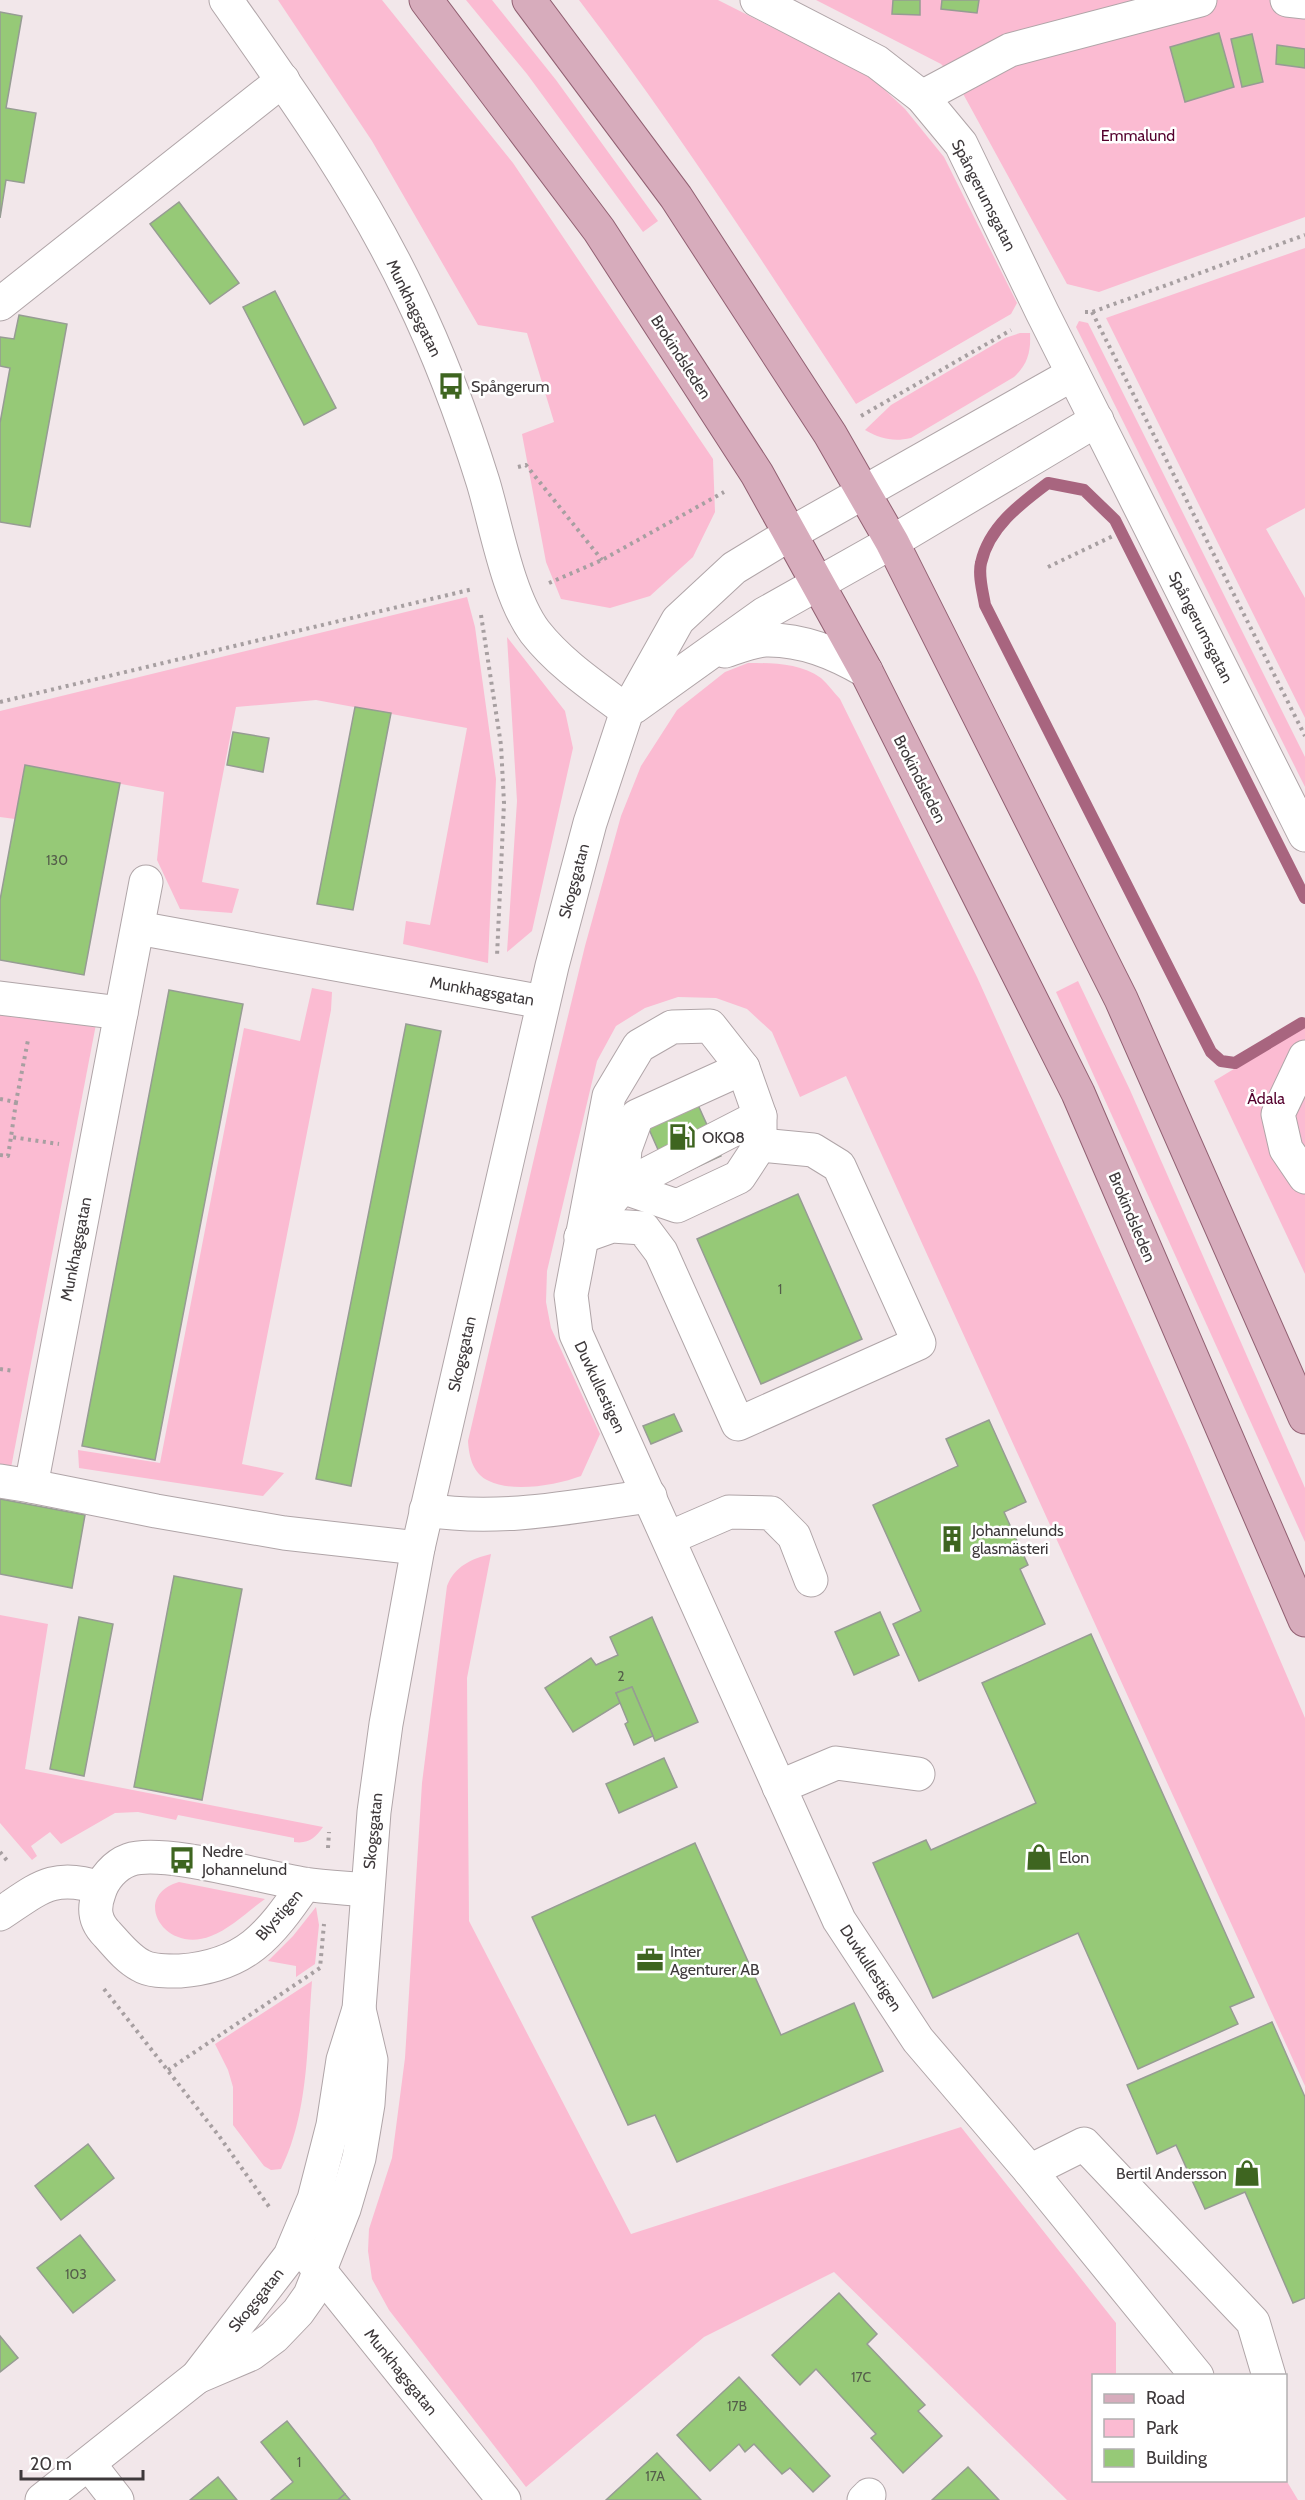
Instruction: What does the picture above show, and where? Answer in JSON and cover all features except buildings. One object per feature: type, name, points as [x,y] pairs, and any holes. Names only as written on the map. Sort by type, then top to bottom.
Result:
[{"type":"main road","name":"Brokindsleden","points":[[426,0],[598,230],[757,474],[866,671],[1078,1093],[1305,1620]]},
{"type":"main road","points":[[529,0],[676,197],[830,434],[892,542],[1121,999],[1305,1417]]},
{"type":"street","name":"Munkhagsgatan","points":[[226,0],[316,128],[358,198],[410,295],[451,386],[483,482],[512,586],[534,630],[561,660],[627,711]]},
{"type":"street","name":"Spångerumsgatan","points":[[757,0],[877,62],[922,97],[961,144],[1042,312],[1305,834]]},
{"type":"street","points":[[922,97],[1010,50],[1200,0]]},
{"type":"street","points":[[1287,0],[1305,2]]},
{"type":"street","points":[[0,304],[283,80]]},
{"type":"street","points":[[865,493],[1073,374]]},
{"type":"street","points":[[627,711],[764,614],[892,542],[1097,420]]},
{"type":"street","name":"Skogsgatan","points":[[42,2500],[197,2377],[273,2281],[297,2243],[318,2182],[333,2125],[343,2060],[359,2009],[367,1890],[386,1724],[418,1548],[543,1002],[590,823],[627,711],[678,621],[734,568],[865,493]]},
{"type":"street","points":[[708,655],[763,640],[795,642],[836,654],[866,671]]},
{"type":"street","name":"Munkhagsgatan","points":[[146,882],[95,1150],[15,1483],[284,1533],[418,1548]]},
{"type":"street","name":"Munkhagsgatan","points":[[138,928],[543,1002]]},
{"type":"street","points":[[0,998],[121,1013]]},
{"type":"street","name":"Duvkullestigen","points":[[743,1068],[710,1026],[672,1027],[639,1046],[609,1096],[571,1295],[576,1334],[845,1929],[918,2040],[1030,2171],[1195,2374]]},
{"type":"street","points":[[1305,1057],[1278,1114],[1286,1149],[1305,1177]]},
{"type":"street","points":[[743,1068],[760,1131],[739,1177],[677,1206],[622,1187],[625,1149],[637,1116],[743,1068]]},
{"type":"street","points":[[1278,1114],[1305,1096]]},
{"type":"street","points":[[760,1131],[813,1150],[839,1166],[919,1343],[738,1424],[661,1252],[643,1228],[612,1226],[581,1237],[622,1187],[760,1131]]},
{"type":"street","points":[[426,1510],[457,1515],[507,1515],[650,1496]]},
{"type":"street","points":[[669,1538],[729,1512],[771,1513],[794,1536],[810,1580]]},
{"type":"street","points":[[779,1787],[836,1763],[918,1774]]},
{"type":"street","name":"Blystigen","points":[[305,1884],[272,1928],[244,1953],[212,1967],[173,1971],[149,1969],[141,1966],[120,1949],[98,1925],[96,1901],[100,1888],[117,1867],[129,1860],[149,1857],[182,1860],[305,1884],[367,1890]]},
{"type":"street","points":[[0,1914],[51,1883],[67,1880],[100,1888]]},
{"type":"street","name":"Skogsgatan","points":[[197,2377],[251,2354],[274,2337],[304,2304],[320,2272],[344,2209],[358,2158],[368,2104],[371,2060],[359,2009]]},
{"type":"street","points":[[1030,2171],[1084,2144],[1253,2322],[1268,2374]]},
{"type":"street","name":"Munkhagsgatan","points":[[297,2243],[504,2500]]},
{"type":"street","points":[[89,2464],[117,2500]]},
{"type":"path","points":[[1042,312],[1092,312],[1305,235]]},
{"type":"path","points":[[1092,312],[1305,736]]},
{"type":"path","points":[[514,468],[526,465],[602,560]]},
{"type":"path","points":[[1048,567],[1104,541]]},
{"type":"path","points":[[480,610],[501,745],[503,792],[496,993]]},
{"type":"path","points":[[0,1155],[8,1156],[35,1004]]},
{"type":"path","points":[[0,1099],[16,1102]]},
{"type":"path","points":[[11,1137],[95,1150]]},
{"type":"path","points":[[168,2070],[320,1968]]},
{"type":"path","points":[[103,1986],[219,2136],[273,2213]]},
{"type":"green space","points":[[278,0],[382,0],[513,163],[713,459],[715,512],[693,557],[650,596],[610,608],[561,599],[546,562],[522,434],[554,422],[527,333],[478,325],[372,141]]},
{"type":"green space","points":[[466,0],[492,0],[556,80],[658,221],[643,232],[527,74]]},
{"type":"green space","points":[[579,0],[718,0],[871,77],[905,109],[944,157],[1017,303],[1011,314],[856,404],[686,149]]},
{"type":"green space","name":"Emmalund","points":[[816,0],[1305,0],[1305,217],[1099,292],[1067,284],[955,79],[941,64]]},
{"type":"green space","points":[[1305,248],[1305,508],[1266,529],[1305,598],[1305,718],[1106,318]]},
{"type":"green space","points":[[1079,321],[1088,323],[1305,757],[1305,787],[1076,327]]},
{"type":"green space","points":[[1020,333],[1030,333],[1030,346],[1028,357],[1014,377],[911,438],[887,439],[865,430],[891,405],[1005,338]]},
{"type":"green space","points":[[467,597],[475,627],[496,779],[488,963],[403,944],[406,921],[430,925],[467,728],[316,700],[236,707],[202,882],[239,889],[232,913],[180,909],[157,860],[164,792],[25,766],[15,819],[0,817],[0,711]]},
{"type":"green space","points":[[507,637],[565,711],[573,748],[532,931],[507,952],[517,801]]},
{"type":"green space","points":[[748,663],[776,664],[804,669],[821,678],[840,699],[977,977],[1187,1443],[1305,1718],[1305,2086],[846,1076],[800,1097],[772,1032],[747,1009],[716,998],[678,997],[645,1008],[616,1026],[597,1061],[547,1271],[546,1302],[551,1328],[600,1434],[581,1476],[560,1482],[522,1487],[499,1485],[479,1474],[473,1464],[468,1441],[585,946],[621,816],[641,766],[677,710],[725,672]]},
{"type":"green space","points":[[1078,981],[1130,1090],[1305,1488],[1305,1542],[1056,992]]},
{"type":"green space","points":[[312,988],[332,992],[331,1010],[242,1464],[284,1473],[263,1496],[79,1468],[78,1450],[160,1463],[244,1028],[300,1041]]},
{"type":"green space","points":[[0,1006],[97,1019],[10,1473],[0,1471]]},
{"type":"green space","name":"Ådala","points":[[1305,1026],[1305,1274],[1214,1081]]},
{"type":"green space","points":[[491,1554],[467,1678],[469,1921],[631,2234],[961,2127],[1116,2323],[1116,2374],[1092,2374],[1092,2482],[1287,2482],[1298,2500],[1067,2500],[834,2272],[704,2337],[526,2487],[389,2310],[372,2279],[368,2251],[369,2229],[392,2158],[405,2058],[422,1783],[447,1586],[459,1568],[477,1558]]},
{"type":"green space","points":[[0,1615],[48,1624],[25,1769],[323,1827],[311,1839],[294,1842],[294,1838],[178,1815],[176,1820],[138,1812],[115,1813],[61,1844],[50,1832],[31,1846],[37,1856],[32,1860],[0,1823]]},
{"type":"green space","points":[[179,1882],[265,1899],[218,1933],[194,1940],[179,1938],[167,1931],[159,1921],[155,1910],[157,1899],[164,1889]]},
{"type":"green space","points":[[316,1907],[319,1925],[315,1964],[296,1977],[296,1966],[268,1961],[293,1936]]},
{"type":"green space","points":[[312,1981],[302,2101],[290,2147],[281,2169],[271,2170],[264,2166],[233,2125],[233,2087],[228,2070],[215,2044]]},
{"type":"waterway","points":[[1302,1023],[1235,1063],[1221,1061],[1211,1052],[985,605],[980,568],[991,538],[1007,517],[1048,483],[1084,490],[1115,520],[1305,898]]},
{"type":"place","name":"Spångerum","points":[[451,386]]},
{"type":"place","name":"OKQ8","points":[[682,1137]]},
{"type":"place","name":"Johannelunds glasmästeri","points":[[952,1539]]},
{"type":"place","name":"Elon","points":[[1039,1857]]},
{"type":"place","name":"Nedre Johannelund","points":[[182,1860]]},
{"type":"place","name":"Inter Agenturer AB","points":[[650,1960]]},
{"type":"place","name":"Bertil Andersson","points":[[1247,2173]]}]
